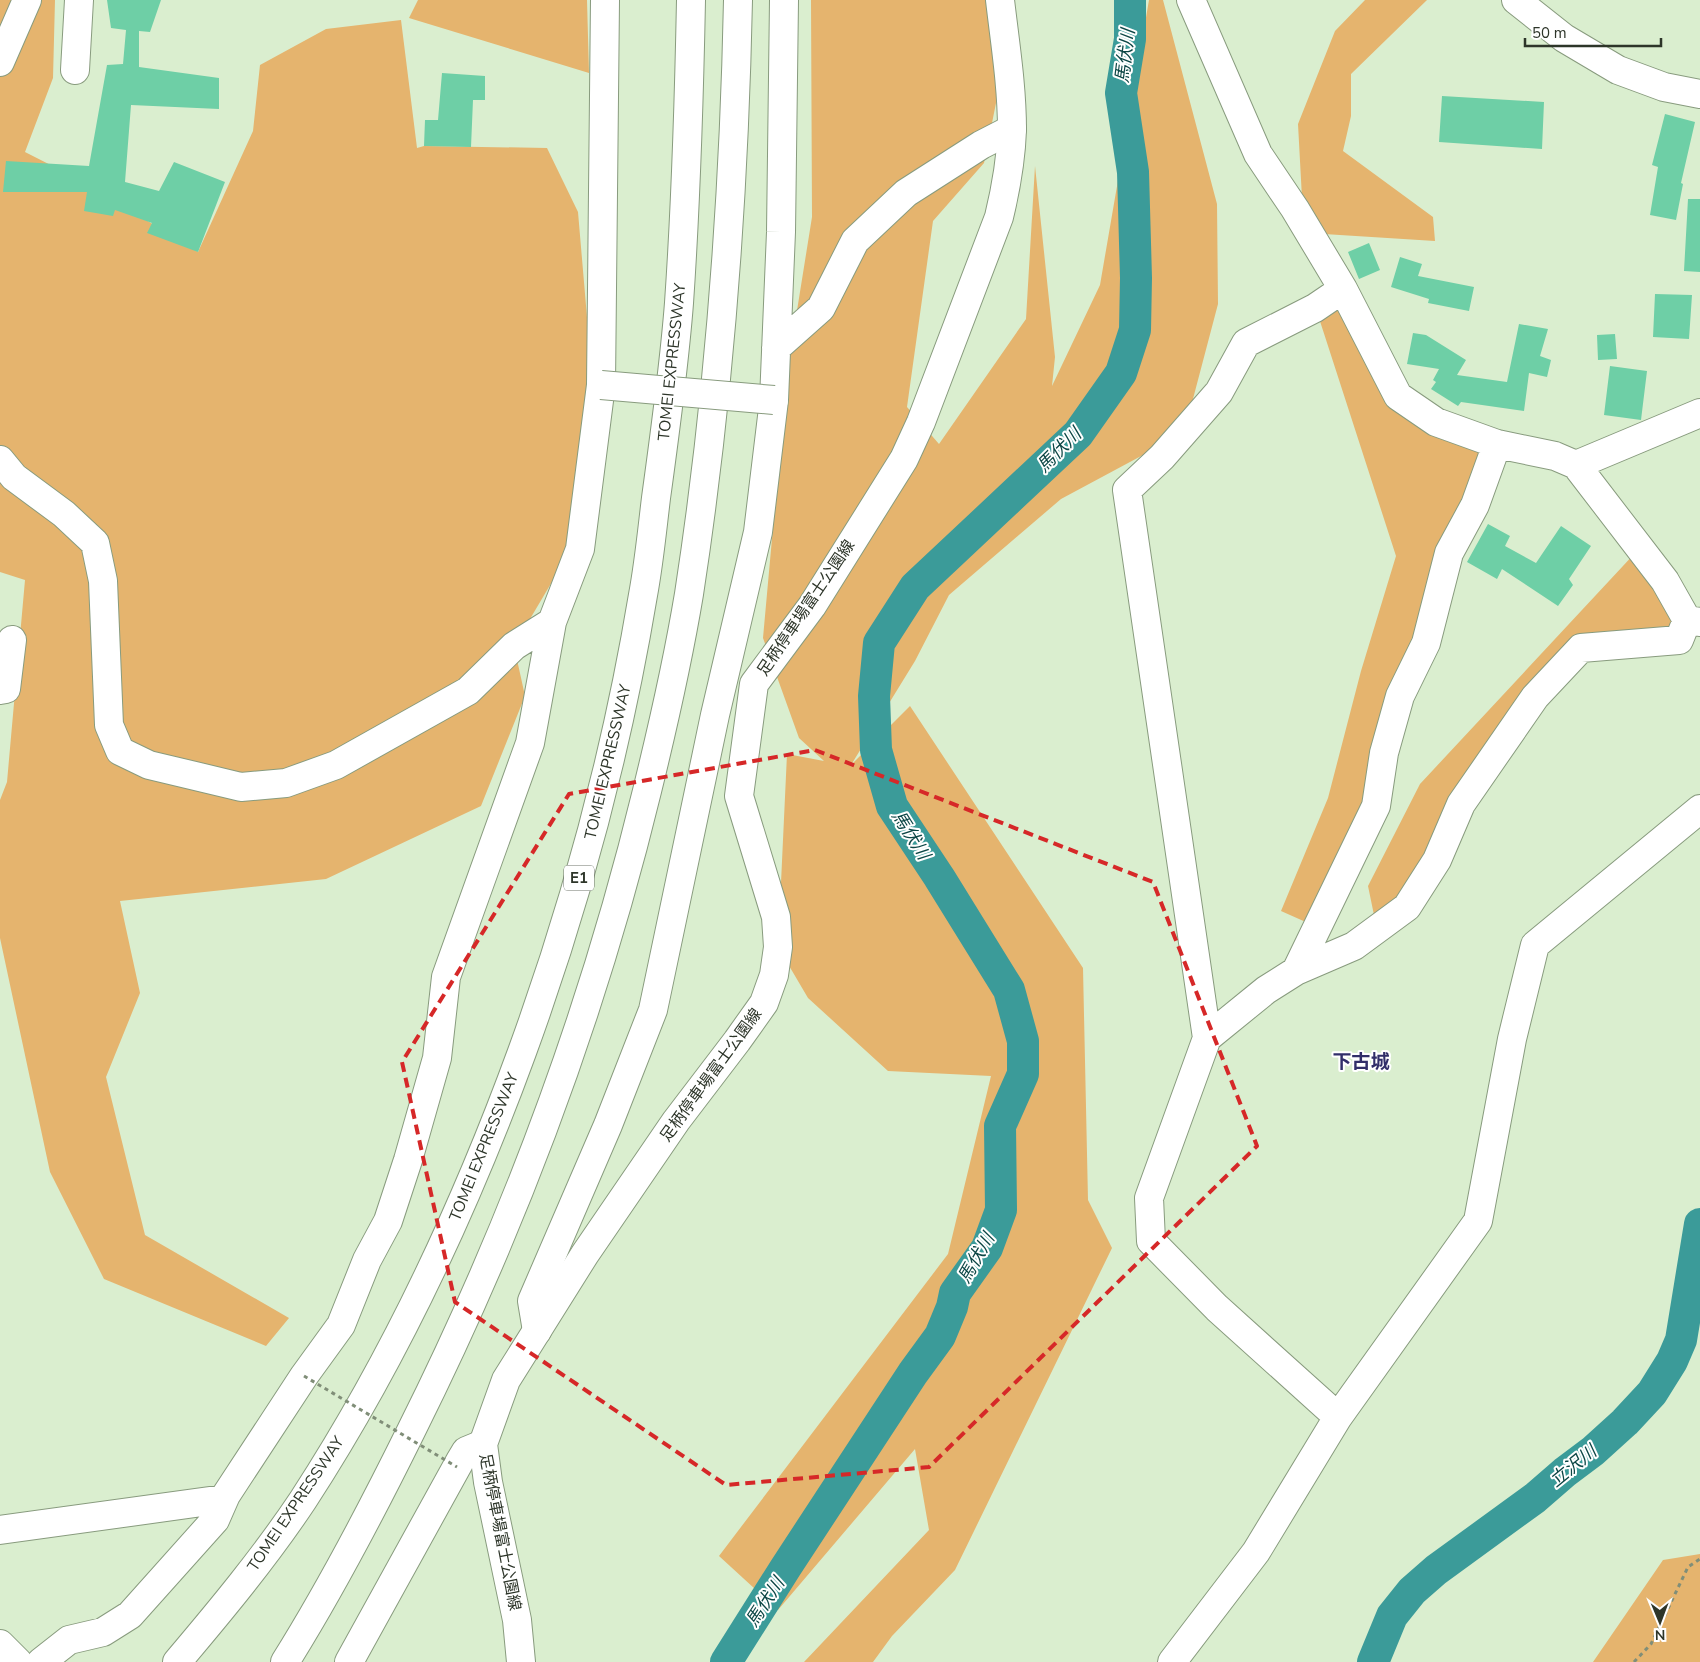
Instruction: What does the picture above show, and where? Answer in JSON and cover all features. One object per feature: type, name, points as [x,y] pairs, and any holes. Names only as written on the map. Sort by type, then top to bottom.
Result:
[{"type":"main road","points":[[0,62],[27,0]]},
{"type":"main road","points":[[75,70],[79,0]]},
{"type":"main road","points":[[41,1662],[70,1640],[103,1632],[130,1615],[214,1520],[224,1499],[304,1376],[341,1325],[367,1260],[388,1221],[408,1160],[437,1058],[446,977],[530,743],[552,622],[580,549],[601,385],[605,0]]},
{"type":"main road","name":"TOMEI EXPRESSWAY","points":[[177,1662],[218,1613],[301,1502],[342,1437],[395,1342],[436,1262],[473,1180],[509,1088],[564,929],[596,819],[620,716],[644,594],[679,306],[688,136],[691,0]]},
{"type":"main road","points":[[285,1662],[350,1552],[429,1396],[513,1210],[555,1097],[595,980],[633,849],[665,717],[688,596],[707,460],[726,264],[736,85],[738,0]]},
{"type":"main road","points":[[537,1331],[532,1302],[608,1124],[653,1010],[715,715],[758,532],[774,400],[781,232],[784,0]]},
{"type":"main road","name":"足柄停車場富士公園線","points":[[522,1662],[517,1620],[488,1482],[483,1444],[506,1380],[537,1331],[625,1194],[676,1121],[764,1004],[774,975],[778,947],[776,917],[738,796],[754,684],[812,606],[904,459],[921,422],[999,217],[1006,189],[1012,130],[1010,91],[1000,0]]},
{"type":"main road","points":[[1191,0],[1258,154],[1343,289],[1398,396],[1436,422],[1497,444],[1555,456],[1576,465],[1694,621],[1679,640],[1581,648],[1535,697],[1461,804],[1437,860],[1407,907],[1354,946],[1296,972],[1266,990],[1207,1038]]},
{"type":"main road","points":[[1516,0],[1564,38],[1618,70],[1664,86],[1700,94]]},
{"type":"main road","points":[[776,348],[822,308],[855,241],[906,193],[981,144],[1012,130]]},
{"type":"main road","points":[[1338,1417],[1217,1308],[1151,1241],[1149,1198],[1207,1038],[1127,490],[1162,457],[1219,392],[1246,343],[1315,308],[1343,289]]},
{"type":"main road","points":[[601,385],[774,400]]},
{"type":"main road","points":[[1576,465],[1700,413]]},
{"type":"main road","points":[[1296,972],[1376,806],[1384,753],[1400,696],[1426,643],[1449,553],[1476,505],[1497,444]]},
{"type":"main road","points":[[5,470],[64,514],[95,543],[103,581],[109,725],[120,750],[149,764],[241,787],[286,783],[336,765],[468,691],[514,646],[552,622]]},
{"type":"main road","points":[[0,690],[6,689],[12,640]]},
{"type":"main road","points":[[1172,1662],[1256,1552],[1338,1417],[1478,1221],[1512,1039],[1535,946],[1700,809]]},
{"type":"main road","points":[[349,1662],[466,1451],[483,1444]]},
{"type":"main road","points":[[0,1530],[224,1499]]},
{"type":"main road","points":[[0,1644],[18,1662]]},
{"type":"path","points":[[304,1376],[457,1467]]},
{"type":"path","points":[[1634,1662],[1651,1644],[1688,1567],[1700,1559]]},
{"type":"highlighted area","points":[[815,750],[1153,882],[1257,1146],[929,1467],[726,1485],[455,1302],[402,1062],[569,794]]},
{"type":"shaded area","points":[[0,0],[55,0],[53,78],[25,152],[86,183],[198,252],[253,131],[260,65],[326,29],[401,20],[417,148],[424,146],[547,148],[578,212],[591,364],[572,548],[514,646],[525,696],[481,806],[326,879],[120,901],[140,993],[106,1077],[145,1235],[289,1318],[266,1346],[104,1279],[50,1172],[0,938],[0,800],[7,782],[25,580],[0,572]]},
{"type":"shaded area","points":[[418,0],[587,0],[589,73],[409,18]]},
{"type":"shaded area","points":[[811,0],[988,0],[999,88],[984,163],[933,221],[907,407],[939,444],[1026,319],[1035,166],[1055,357],[1052,386],[1100,285],[1149,0],[1163,0],[1217,204],[1218,304],[1184,433],[1061,499],[949,595],[915,661],[851,765],[910,706],[1083,968],[1088,1200],[1112,1248],[955,1570],[892,1636],[873,1662],[804,1662],[929,1530],[915,1449],[778,1610],[719,1556],[948,1254],[991,1076],[888,1071],[808,998],[778,947],[787,754],[824,761],[799,738],[763,638],[787,373],[812,217]]},
{"type":"shaded area","points":[[1365,0],[1427,0],[1351,74],[1351,116],[1343,151],[1433,217],[1435,241],[1324,234],[1302,198],[1298,124],[1335,31]]},
{"type":"shaded area","points":[[1352,306],[1412,416],[1493,455],[1317,927],[1281,911],[1328,798],[1361,671],[1396,556],[1318,315]]},
{"type":"shaded area","points":[[1636,552],[1677,631],[1589,648],[1506,727],[1412,900],[1374,915],[1368,886],[1420,784]]},
{"type":"shaded area","points":[[1700,1554],[1700,1662],[1593,1662],[1663,1560]]},
{"type":"building","points":[[107,0],[161,0],[150,32],[139,31],[139,67],[219,78],[219,109],[131,105],[125,182],[159,191],[174,162],[225,182],[198,252],[147,233],[152,223],[115,210],[113,216],[84,211],[87,192],[3,192],[6,161],[89,166],[107,65],[123,64],[126,30],[111,28]]},
{"type":"building","points":[[442,73],[485,76],[485,100],[473,100],[471,147],[424,146],[425,120],[438,120]]},
{"type":"building","points":[[1442,96],[1544,102],[1542,149],[1439,142]]},
{"type":"building","points":[[1665,114],[1695,122],[1681,183],[1683,184],[1676,220],[1650,215],[1658,167],[1652,165]]},
{"type":"building","points":[[1688,199],[1700,199],[1700,272],[1684,271]]},
{"type":"building","points":[[1369,243],[1380,270],[1359,279],[1348,252]]},
{"type":"building","points":[[1400,257],[1422,264],[1418,276],[1474,287],[1469,311],[1428,303],[1429,299],[1391,287]]},
{"type":"building","points":[[1655,294],[1692,295],[1689,339],[1653,337]]},
{"type":"building","points":[[1519,324],[1548,329],[1540,356],[1551,360],[1547,377],[1529,373],[1524,411],[1461,402],[1458,406],[1431,389],[1436,382],[1433,380],[1439,369],[1407,364],[1413,333],[1426,335],[1466,360],[1457,375],[1507,382]]},
{"type":"building","points":[[1615,334],[1617,359],[1598,360],[1597,335]]},
{"type":"building","points":[[1610,366],[1647,371],[1641,420],[1604,415]]},
{"type":"building","points":[[1488,524],[1510,536],[1505,546],[1536,563],[1561,526],[1591,546],[1569,579],[1573,585],[1558,606],[1502,569],[1497,579],[1467,562]]},
{"type":"waterway","name":"馬伏川","points":[[726,1662],[913,1373],[940,1336],[952,1307],[955,1293],[987,1248],[1001,1210],[1000,1126],[1023,1074],[1023,1041],[1009,990],[939,877],[892,806],[876,750],[874,696],[879,643],[915,587],[1078,434],[1121,373],[1135,330],[1136,278],[1133,172],[1121,93],[1130,39],[1130,0]]},
{"type":"waterway","name":"立沢川","points":[[1373,1662],[1392,1616],[1412,1591],[1436,1570],[1535,1498],[1593,1451],[1625,1422],[1652,1393],[1672,1361],[1681,1340],[1700,1224]]},
{"type":"district","name":"下古城","points":[[1361,1062]]}]
